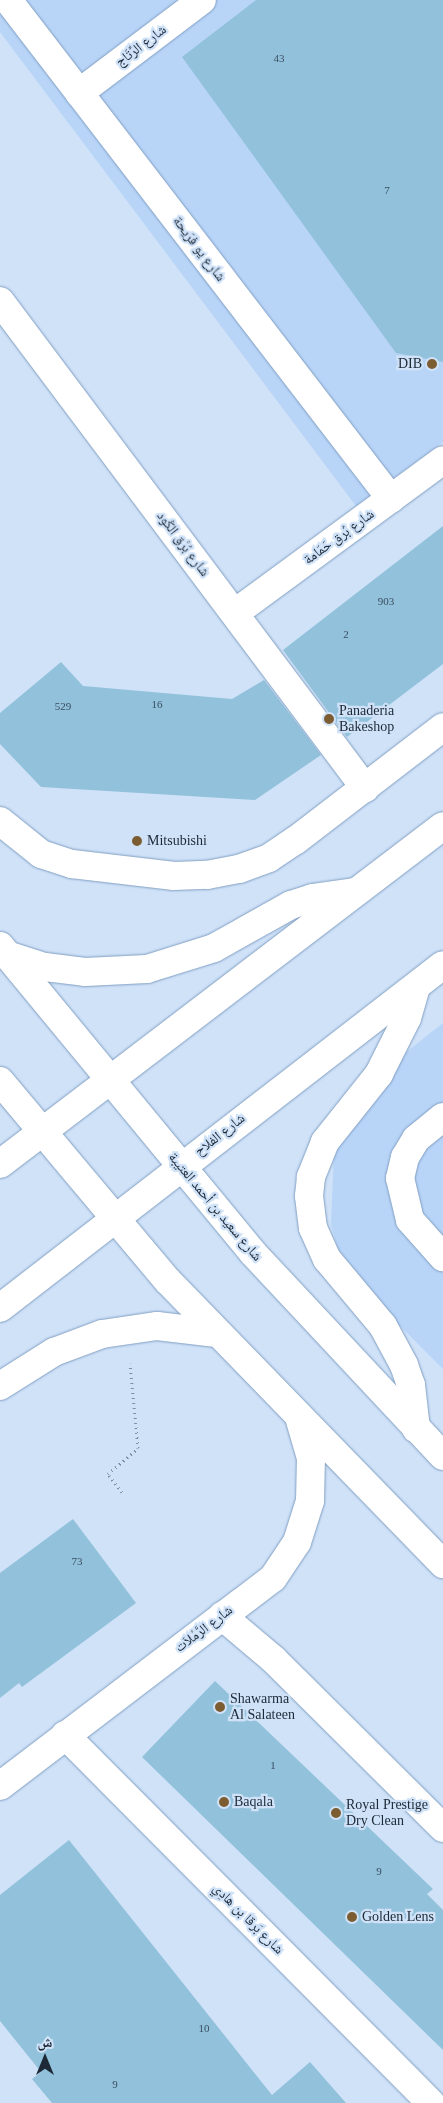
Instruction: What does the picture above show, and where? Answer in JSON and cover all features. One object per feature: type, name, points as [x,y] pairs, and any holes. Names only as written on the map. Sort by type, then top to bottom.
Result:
[{"type":"main road","name":"شارع يو فرَيحة","points":[[8,0],[391,498]]},
{"type":"main road","name":"شارع الرِّتَاج","points":[[80,93],[202,0]]},
{"type":"main road","name":"شارع بُرْق الكُود","points":[[0,301],[365,788]]},
{"type":"main road","name":"شارع بُرق حَمَامة","points":[[235,613],[443,460]]},
{"type":"main road","points":[[0,822],[41,854],[72,864],[174,876],[207,875],[239,869],[269,858],[365,788],[443,727]]},
{"type":"main road","points":[[0,1164],[443,826]]},
{"type":"main road","points":[[4,951],[45,967],[84,972],[148,969],[214,948],[291,905],[312,898],[357,892]]},
{"type":"main road","name":"شارع سعيد بن أحمد العتيبة","points":[[4,951],[253,1253],[443,1456]]},
{"type":"main road","name":"شارع الفلاح","points":[[0,1308],[443,965]]},
{"type":"main road","points":[[416,987],[408,1018],[391,1053],[321,1150],[312,1177],[309,1196],[313,1228],[327,1259],[383,1326],[404,1364],[411,1385],[416,1429]]},
{"type":"main road","points":[[0,1082],[41,1134],[216,1333],[443,1564]]},
{"type":"main road","points":[[443,1117],[416,1139],[405,1157],[400,1178],[410,1220],[443,1257]]},
{"type":"main road","points":[[0,1386],[54,1352],[102,1334],[157,1326],[216,1333]]},
{"type":"main road","name":"شارع الرَّمْلاَت","points":[[0,1786],[273,1578],[297,1542],[310,1501],[312,1458],[299,1417]]},
{"type":"main road","points":[[222,1616],[269,1655],[443,1828]]},
{"type":"main road","name":"شارع بَرقا بن هادِي","points":[[65,1735],[431,2103]]},
{"type":"path","points":[[122,1492],[108,1474],[138,1448],[130,1361]]},
{"type":"shaded area","points":[[0,0],[443,0],[443,442],[356,506],[0,32]]},
{"type":"shaded area","points":[[443,1023],[443,1369],[394,1320],[353,1272],[338,1249],[331,1225],[334,1150],[400,1057]]},
{"type":"building","points":[[256,0],[443,0],[443,362],[396,353],[182,57]]},
{"type":"building","points":[[443,526],[443,664],[347,737],[283,650]]},
{"type":"building","points":[[61,662],[83,686],[232,699],[264,680],[321,755],[255,800],[41,787],[0,744],[0,713]]},
{"type":"building","points":[[73,1519],[136,1603],[22,1687],[19,1683],[0,1698],[0,1573]]},
{"type":"building","points":[[215,1681],[433,1889],[427,1894],[443,1910],[443,2050],[142,1757]]},
{"type":"building","points":[[69,1840],[272,2095],[310,2062],[346,2103],[52,2103],[32,2079],[41,2072],[0,2021],[0,1895]]},
{"type":"place","name":"DIB","points":[[432,364]]},
{"type":"place","name":"Panaderia Bakeshop","points":[[329,719]]},
{"type":"place","name":"Mitsubishi","points":[[137,841]]},
{"type":"place","name":"Shawarma Al Salateen","points":[[220,1707]]},
{"type":"place","name":"Baqala","points":[[224,1802]]},
{"type":"place","name":"Royal Prestige Dry Clean","points":[[336,1813]]},
{"type":"place","name":"Golden Lens","points":[[352,1917]]}]
